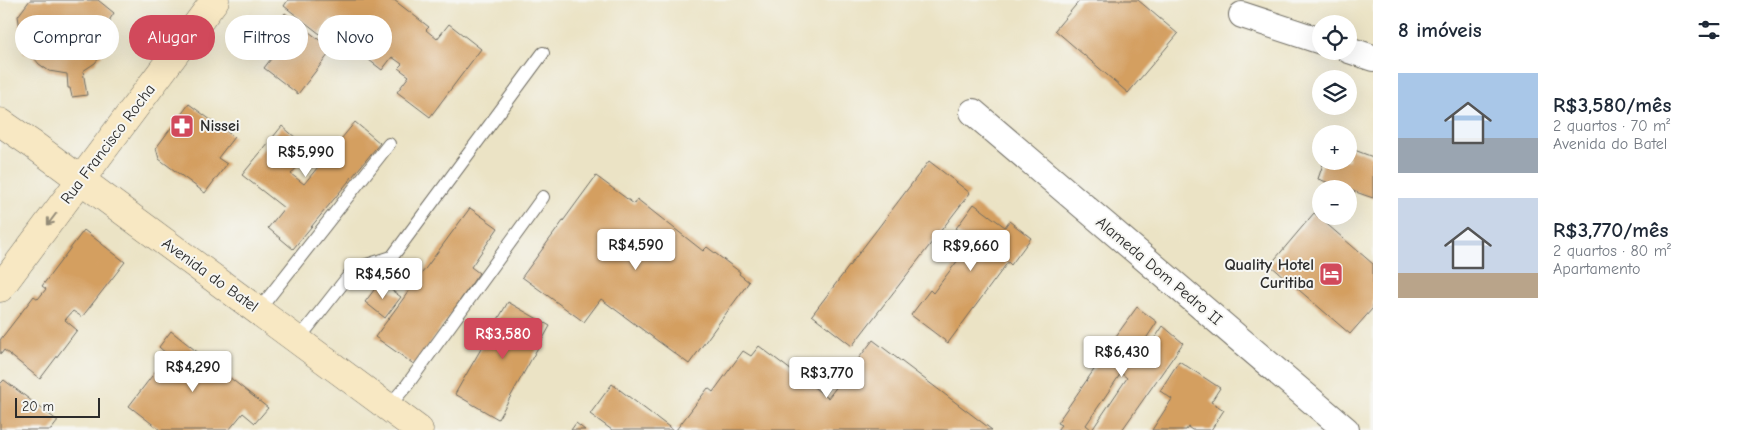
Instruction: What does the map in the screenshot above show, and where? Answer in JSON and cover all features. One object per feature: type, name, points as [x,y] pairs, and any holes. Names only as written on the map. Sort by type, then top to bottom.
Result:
[{"type":"main road","name":"Rua Francisco Rocha","points":[[0,288],[215,0]]},
{"type":"main road","name":"Avenida do Batel","points":[[0,122],[419,430]]},
{"type":"street","points":[[1242,15],[1312,38]]},
{"type":"street","points":[[1357,53],[1373,58]]},
{"type":"street","name":"Alameda Dom Pedro II","points":[[972,112],[1346,430]]},
{"type":"lane","points":[[298,340],[354,269],[392,256],[543,53]]},
{"type":"lane","points":[[258,311],[389,144]]},
{"type":"lane","points":[[388,407],[407,385],[542,197]]},
{"type":"building","points":[[30,0],[98,0],[114,13],[113,15],[19,15]]},
{"type":"building","points":[[288,0],[394,0],[429,27],[426,30],[437,39],[449,24],[481,49],[430,117],[397,92],[409,76],[398,68],[402,64],[392,57],[392,15],[318,15],[318,32],[308,25],[308,15],[296,15],[284,6]]},
{"type":"building","points":[[1080,0],[1138,0],[1178,34],[1128,93],[1055,30]]},
{"type":"building","points":[[308,31],[318,39],[318,60],[324,60],[298,94],[264,68],[270,60],[308,60]]},
{"type":"building","points":[[36,60],[98,60],[83,71],[87,95],[72,97],[70,88],[68,88],[67,74],[49,71]]},
{"type":"building","points":[[369,60],[390,60],[382,70]]},
{"type":"building","points":[[189,104],[234,137],[218,158],[227,164],[205,193],[159,159],[156,148]]},
{"type":"building","points":[[355,122],[380,143],[293,249],[268,228],[284,208],[242,175],[282,126],[311,151],[291,174],[304,184]]},
{"type":"building","points":[[1357,151],[1373,157],[1373,198],[1357,192],[1357,180],[1318,179],[1321,170],[1357,170]]},
{"type":"building","points":[[929,161],[970,193],[852,346],[812,315]]},
{"type":"building","points":[[596,176],[634,204],[637,199],[703,251],[707,247],[740,272],[739,274],[749,282],[689,364],[601,299],[584,322],[522,277]]},
{"type":"building","points":[[974,204],[1005,227],[1009,221],[1031,238],[1011,265],[1008,262],[948,343],[911,315],[930,290],[933,293],[971,243],[954,231]]},
{"type":"building","points":[[470,208],[498,228],[471,267],[479,273],[415,365],[375,337]]},
{"type":"building","points":[[1312,215],[1312,225],[1328,225],[1373,264],[1373,308],[1350,334],[1270,265]]},
{"type":"building","points":[[84,230],[125,262],[82,317],[73,311],[65,320],[77,330],[40,379],[4,350],[1,354],[0,340],[34,296],[38,299],[46,289],[42,286]]},
{"type":"building","points":[[380,282],[401,297],[385,318],[365,302]]},
{"type":"building","points":[[508,302],[550,326],[498,419],[455,394]]},
{"type":"building","points":[[1137,307],[1157,322],[1139,349],[1145,353],[1163,326],[1183,343],[1122,430],[1092,430],[1057,430],[1061,425],[1057,423],[1107,351],[1110,353],[1115,346],[1111,343]],"holes":[[[1121,373],[1127,378],[1092,430],[1086,425]]]},
{"type":"building","points":[[171,331],[268,408],[255,423],[243,413],[229,430],[160,430],[129,406],[168,355],[159,347]]},
{"type":"building","points":[[873,340],[992,430],[676,430],[708,388],[713,392],[743,351],[751,356],[759,346],[828,398]]},
{"type":"building","points":[[1179,361],[1220,388],[1211,402],[1224,410],[1211,430],[1192,430],[1188,427],[1186,430],[1152,430],[1172,399],[1160,391]]},
{"type":"building","points":[[4,380],[58,421],[51,430],[0,430],[0,384]]},
{"type":"building","points":[[612,384],[673,430],[612,430],[590,414]]},
{"type":"building","points":[[576,423],[585,430],[571,430]]},
{"type":"place","name":"Nissei","points":[[182,126]]},
{"type":"place","name":"Quality Hotel Curitiba","points":[[1331,274]]}]
